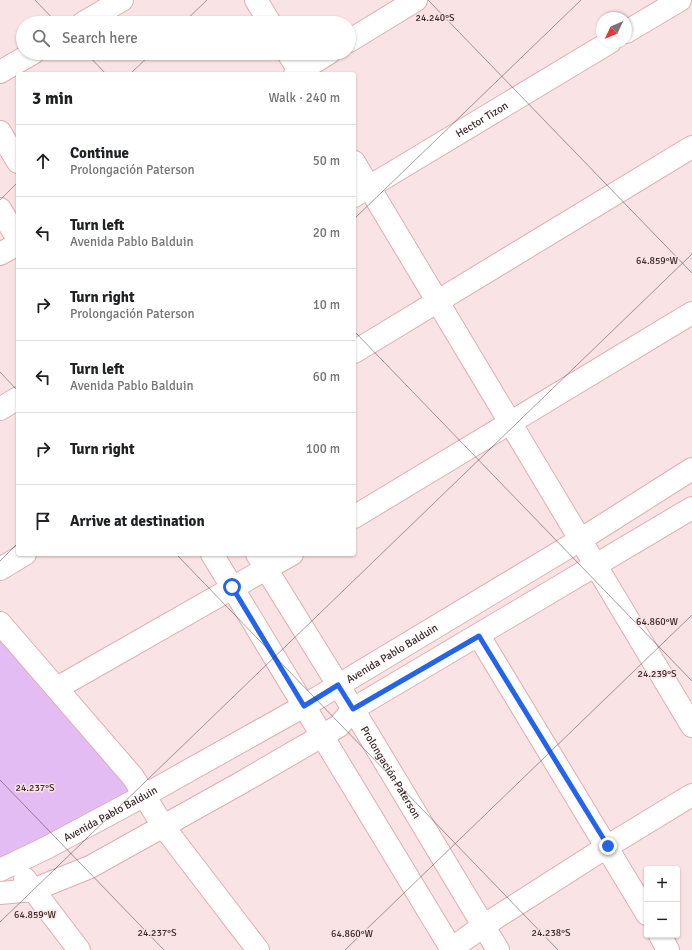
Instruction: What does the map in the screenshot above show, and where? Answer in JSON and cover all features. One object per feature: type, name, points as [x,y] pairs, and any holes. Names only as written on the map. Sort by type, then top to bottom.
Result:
[{"type":"street","points":[[95,16],[122,0]]},
{"type":"street","points":[[256,0],[266,16]]},
{"type":"street","points":[[356,37],[416,0]]},
{"type":"street","points":[[632,28],[680,0]]},
{"type":"street","name":"Hector Tizon","points":[[362,192],[600,48]]},
{"type":"street","points":[[0,72],[21,60]]},
{"type":"street","points":[[292,60],[298,72]]},
{"type":"street","points":[[300,72],[318,60]]},
{"type":"street","points":[[0,132],[16,159]]},
{"type":"street","points":[[356,351],[692,147]]},
{"type":"street","points":[[356,170],[362,192],[438,301],[511,422],[594,566],[692,726]]},
{"type":"street","points":[[0,209],[16,236]]},
{"type":"street","points":[[0,254],[16,245]]},
{"type":"street","points":[[356,516],[692,312]]},
{"type":"street","points":[[0,409],[16,399]]},
{"type":"street","name":"Avenida Pablo Balduin","points":[[6,867],[46,848],[145,795],[304,706],[580,540],[692,470]]},
{"type":"street","points":[[0,893],[33,890],[90,867],[339,726],[353,709],[479,636],[692,508]]},
{"type":"street","points":[[0,569],[22,556]]},
{"type":"street","points":[[213,556],[323,735],[451,950],[483,926],[608,846],[692,795]]},
{"type":"street","points":[[57,688],[232,587],[261,562],[284,556]]},
{"type":"street","name":"Prolongación Paterson","points":[[261,562],[353,709],[498,950]]},
{"type":"street","points":[[0,623],[133,777],[163,826],[258,950]]},
{"type":"street","points":[[479,636],[608,846],[644,909]]},
{"type":"street","points":[[6,867],[33,890],[78,950]]},
{"type":"street","points":[[662,938],[668,950]]},
{"type":"shaded area","points":[[0,632],[135,792],[0,863]]},
{"type":"route","points":[[232,587],[304,706],[338,685],[353,709],[479,636],[608,846]]}]
